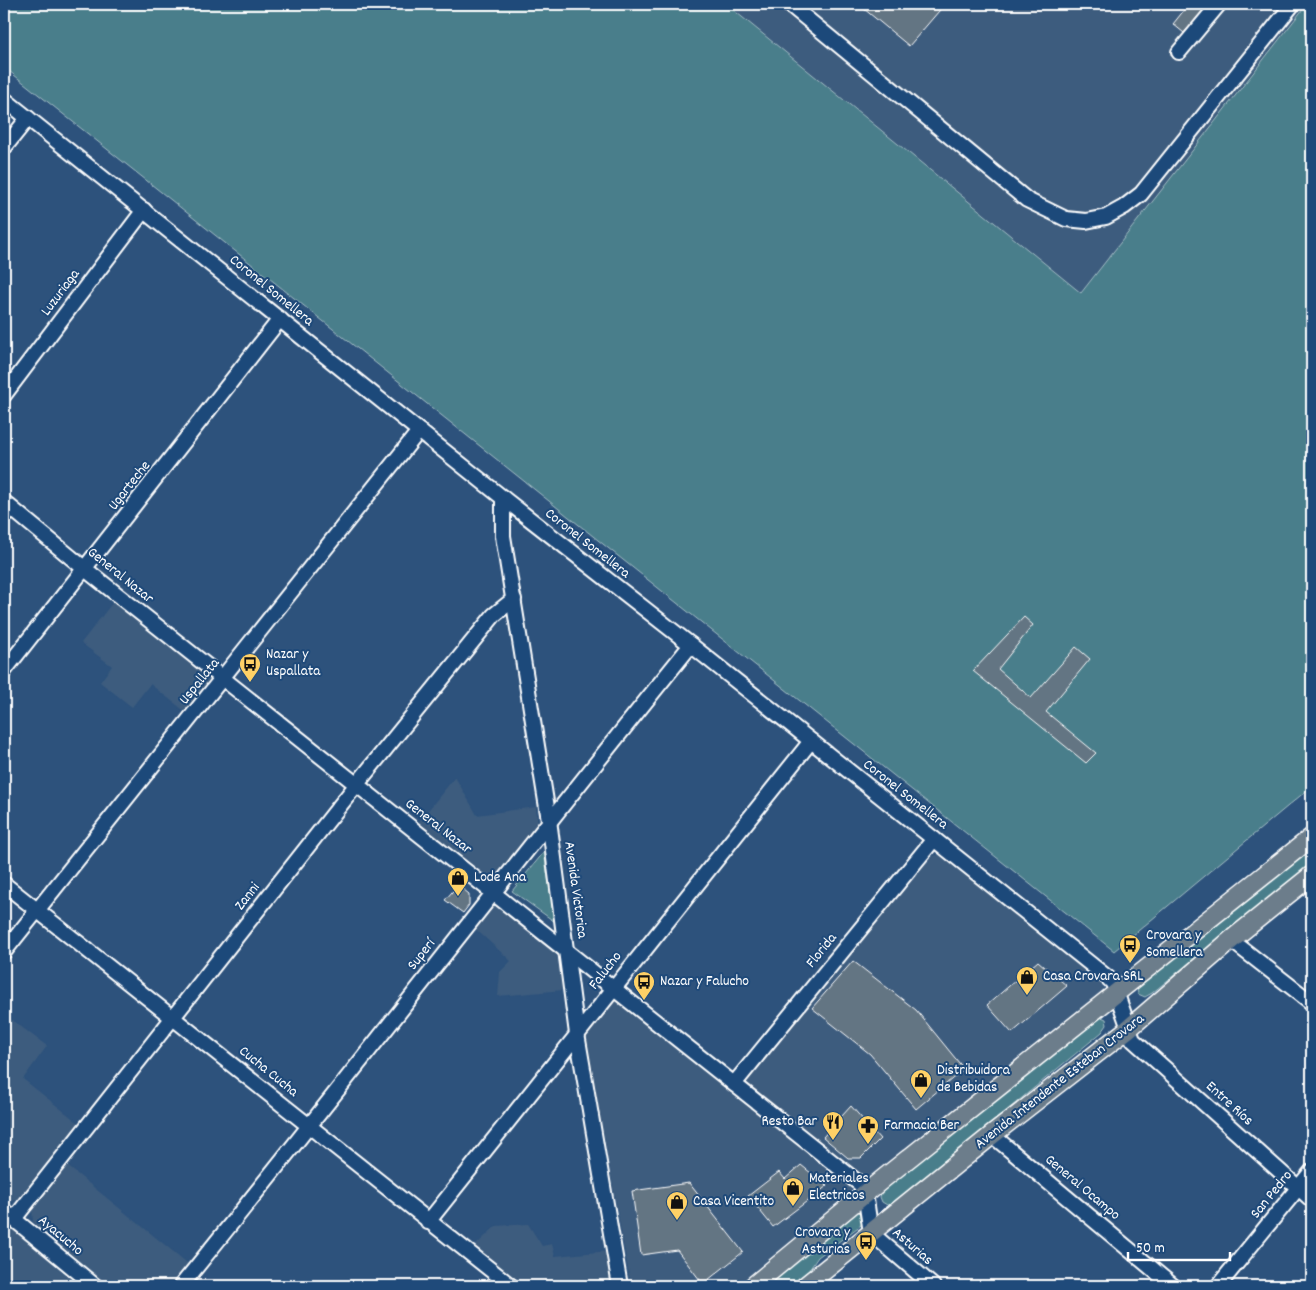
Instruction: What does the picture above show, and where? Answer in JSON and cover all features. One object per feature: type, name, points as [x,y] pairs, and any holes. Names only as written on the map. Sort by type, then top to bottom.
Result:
[{"type":"main road","points":[[753,1286],[865,1194],[1118,994],[1312,837]]},
{"type":"main road","name":"Avenida Intendente Esteban Crovara","points":[[805,1286],[992,1134],[1128,1029],[1231,940],[1312,875]]},
{"type":"street","points":[[789,4],[1027,200],[1066,219],[1086,221],[1106,217],[1141,194],[1293,4]]},
{"type":"street","points":[[1179,52],[1219,4]]},
{"type":"street","name":"Coronel Somellera","points":[[4,99],[503,498],[691,644],[1108,978],[1113,983],[1118,994],[1128,1029]]},
{"type":"street","points":[[4,148],[28,118]]},
{"type":"street","name":"Luzuriaga","points":[[4,395],[144,210]]},
{"type":"street","name":"Ugarteche","points":[[4,672],[280,319]]},
{"type":"street","name":"Uspallata","points":[[4,952],[419,431]]},
{"type":"street","name":"Avenida Victorica","points":[[503,498],[503,536],[549,820],[577,1034],[620,1286]]},
{"type":"street","name":"General Nazar","points":[[4,502],[223,679],[493,890],[612,988],[860,1184],[865,1194]]},
{"type":"street","name":"Zanni","points":[[9,1216],[175,1018],[357,784],[494,615],[514,600]]},
{"type":"street","name":"Superí","points":[[181,1286],[310,1127],[493,890],[691,644]]},
{"type":"street","name":"Falucho","points":[[428,1222],[612,988],[811,741]]},
{"type":"street","name":"Florida","points":[[734,1084],[934,839]]},
{"type":"street","name":"Cucha Cucha","points":[[4,884],[511,1286]]},
{"type":"street","points":[[1231,940],[1312,1003]]},
{"type":"street","name":"Entre Ríos","points":[[1128,1029],[1133,1040],[1312,1200]]},
{"type":"street","name":"General Ocampo","points":[[992,1134],[1173,1286]]},
{"type":"street","name":"San Pedro","points":[[1218,1286],[1312,1171]]},
{"type":"street","points":[[865,1194],[871,1232]]},
{"type":"street","name":"Ayacucho","points":[[9,1216],[95,1286]]},
{"type":"street","name":"Asturias","points":[[871,1232],[933,1286]]},
{"type":"shaded area","points":[[726,4],[1308,4],[1081,293]]},
{"type":"shaded area","points":[[113,602],[206,674],[209,679],[207,685],[186,712],[150,684],[132,707],[100,682],[112,666],[81,643]]},
{"type":"shaded area","points":[[455,777],[477,815],[536,807],[538,826],[499,875],[488,877],[418,823]]},
{"type":"shaded area","points":[[932,856],[944,856],[1101,982],[1104,990],[1103,993],[872,1177],[860,1176],[749,1087],[746,1079]]},
{"type":"shaded area","points":[[491,904],[500,905],[552,947],[557,957],[563,990],[498,996],[500,972],[511,961],[472,926]]},
{"type":"shaded area","points":[[616,1000],[852,1188],[850,1195],[741,1286],[631,1286],[585,1033],[608,1001]]},
{"type":"shaded area","points":[[4,1014],[47,1046],[23,1079],[81,1125],[22,1197],[13,1201],[4,1197]]},
{"type":"shaded area","points":[[66,1165],[191,1266],[175,1286],[108,1286],[33,1222],[32,1208]]},
{"type":"shaded area","points":[[4,1222],[9,1225],[79,1286],[4,1286]]},
{"type":"shaded area","points":[[528,1224],[542,1246],[552,1244],[555,1256],[609,1251],[615,1286],[526,1286],[475,1246],[496,1226]]},
{"type":"green space","points":[[4,4],[726,4],[1081,293],[1307,4],[1312,4],[1312,786],[1114,951],[4,67]]},
{"type":"green space","points":[[1312,841],[1312,863],[1152,993],[1145,997],[1138,994],[1137,986]]},
{"type":"green space","points":[[544,852],[555,922],[512,891]]},
{"type":"green space","points":[[1099,1016],[1106,1019],[1107,1025],[1102,1032],[893,1204],[887,1205],[882,1202],[880,1197],[882,1191],[1091,1019]]},
{"type":"green space","points":[[861,1211],[864,1219],[861,1225],[818,1257],[805,1276],[794,1286],[765,1286],[856,1213]]},
{"type":"building","points":[[858,4],[945,4],[909,46]]},
{"type":"building","points":[[1189,4],[1202,4],[1206,7],[1184,33],[1173,24]]},
{"type":"building","points":[[1024,617],[1033,625],[998,669],[1031,698],[1076,647],[1090,659],[1046,712],[1096,753],[1086,763],[973,671]]},
{"type":"building","name":"Lode Ana","points":[[458,885],[469,894],[469,905],[463,913],[445,900]]},
{"type":"building","points":[[853,961],[916,1010],[964,1069],[916,1109],[870,1054],[812,1008]]},
{"type":"building","name":"Casa Crovara SRL","points":[[1038,961],[1067,986],[1012,1033],[987,1005]]},
{"type":"building","points":[[851,1106],[880,1139],[861,1158],[848,1158],[823,1137]]},
{"type":"building","points":[[801,1165],[827,1186],[773,1227],[748,1196],[779,1172],[785,1179]]},
{"type":"building","name":"Casa Vicentito","points":[[689,1183],[743,1252],[703,1284],[677,1250],[641,1255],[632,1191]]},
{"type":"place","name":"Nazar y Uspallata","points":[[250,683]]},
{"type":"place","name":"Lode Ana","points":[[458,897]]},
{"type":"place","name":"Crovara y Somellera","points":[[1130,964]]},
{"type":"place","name":"Casa Crovara SRL","points":[[1027,996]]},
{"type":"place","name":"Nazar y Falucho","points":[[644,1001]]},
{"type":"place","name":"Distribuidora de Bebidas","points":[[921,1099]]},
{"type":"place","name":"Resto Bar","points":[[833,1141]]},
{"type":"place","name":"Farmacia Ber","points":[[868,1145]]},
{"type":"place","name":"Materiales Electricos","points":[[793,1207]]},
{"type":"place","name":"Casa Vicentito","points":[[677,1221]]},
{"type":"place","name":"Crovara y Asturias","points":[[866,1261]]}]
